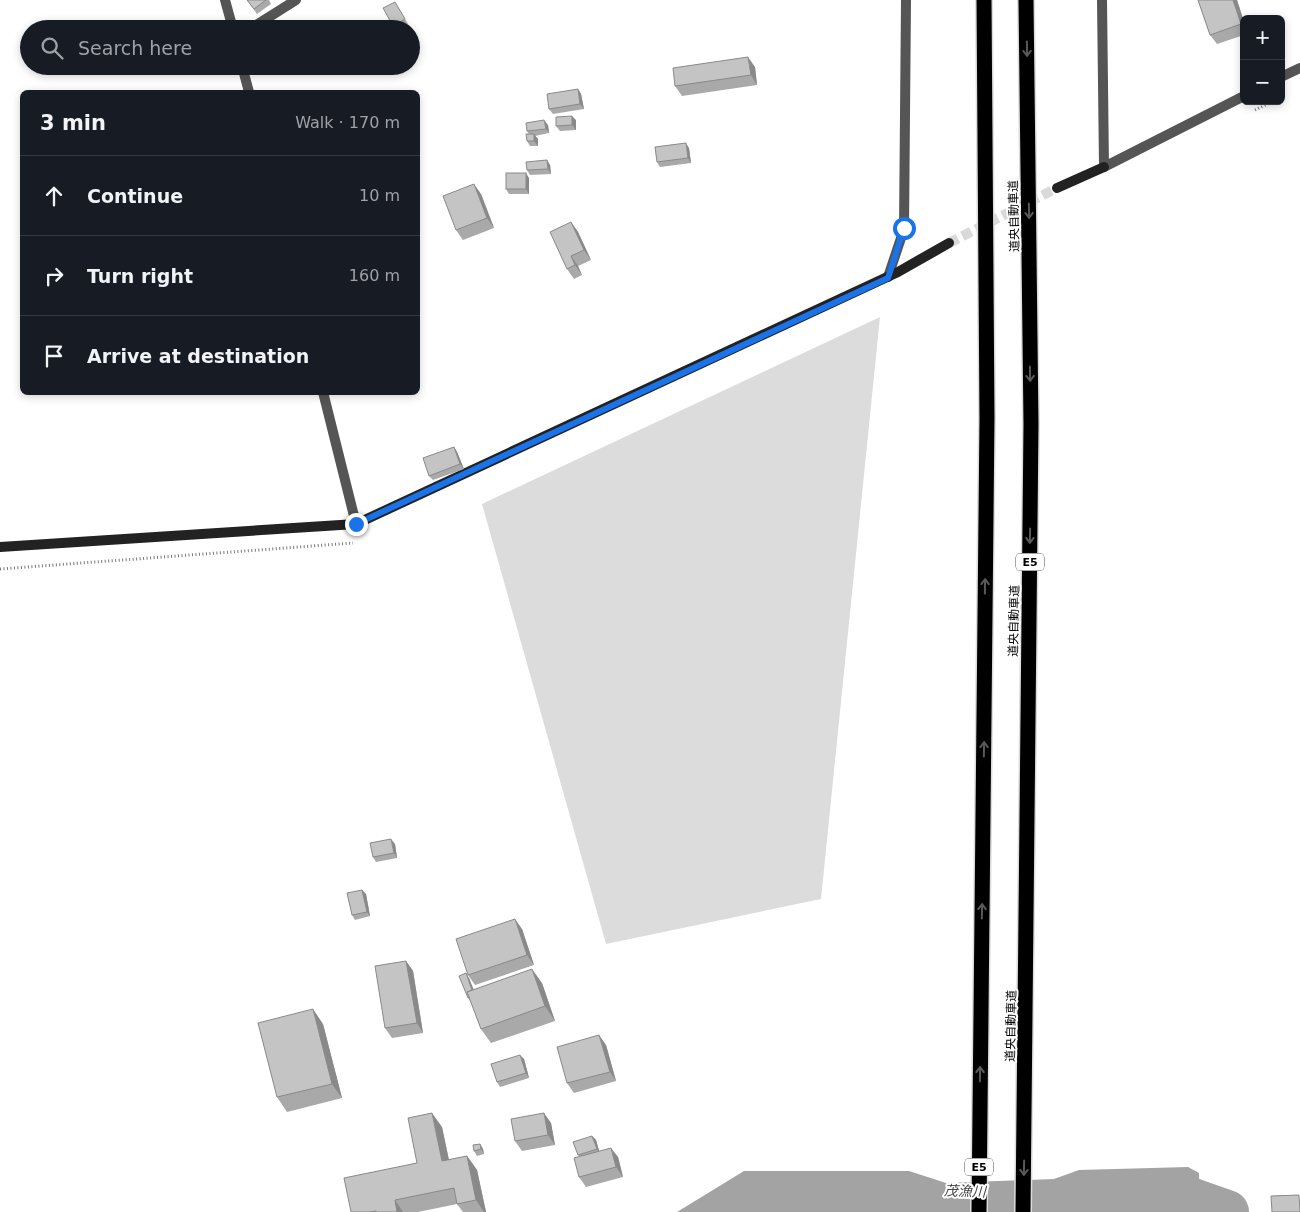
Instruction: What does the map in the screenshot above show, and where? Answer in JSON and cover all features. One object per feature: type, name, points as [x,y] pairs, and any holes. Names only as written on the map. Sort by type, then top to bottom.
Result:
[{"type":"highway","name":"E5","points":[[978,1212],[987,418],[984,0]]},
{"type":"highway","name":"道央自動車道","points":[[1023,1212],[1031,434],[1026,0]]},
{"type":"street","points":[[225,0],[231,20]]},
{"type":"street","points":[[264,20],[296,0]]},
{"type":"street","points":[[888,278],[904,228],[906,0]]},
{"type":"street","points":[[1102,0],[1104,167]]},
{"type":"street","points":[[1285,75],[1300,68]]},
{"type":"street","points":[[244,75],[248,90]]},
{"type":"street","points":[[1057,188],[1104,167],[1240,98]]},
{"type":"street","points":[[0,547],[356,524],[888,278],[949,243]]},
{"type":"street","points":[[324,395],[356,524]]},
{"type":"shaded area","points":[[880,317],[821,899],[606,944],[482,504]]},
{"type":"water","points":[[1188,1167],[1199,1173],[1200,1212],[677,1212],[744,1171],[909,1171],[946,1183],[1054,1179],[1079,1170]]},
{"type":"building","points":[[247,0],[266,0],[254,9]]},
{"type":"building","points":[[1198,0],[1233,0],[1240,24],[1210,35]]},
{"type":"building","points":[[395,2],[405,19],[390,20],[383,8]]},
{"type":"building","points":[[748,57],[751,75],[675,86],[673,68]]},
{"type":"building","points":[[578,89],[580,104],[549,109],[547,94]]},
{"type":"building","points":[[572,116],[572,125],[556,126],[556,117]]},
{"type":"building","points":[[544,120],[546,129],[527,131],[526,123]]},
{"type":"building","points":[[526,134],[534,134],[534,141],[527,141]]},
{"type":"building","points":[[686,143],[688,158],[657,162],[655,147]]},
{"type":"building","points":[[547,160],[548,169],[527,170],[526,162]]},
{"type":"building","points":[[506,173],[526,173],[526,189],[506,189]]},
{"type":"building","points":[[474,184],[487,218],[456,230],[443,196]]},
{"type":"building","points":[[571,222],[584,250],[571,256],[575,265],[567,269],[550,232]]},
{"type":"building","points":[[454,447],[460,464],[429,476],[423,458]]},
{"type":"building","points":[[391,839],[394,853],[373,857],[370,843]]},
{"type":"building","points":[[362,890],[367,912],[352,915],[347,893]]},
{"type":"building","points":[[515,919],[527,955],[468,975],[456,939]]},
{"type":"building","points":[[406,961],[417,1023],[385,1028],[375,966]]},
{"type":"building","points":[[532,969],[545,1006],[481,1029],[467,992]]},
{"type":"building","points":[[466,973],[472,990],[467,992],[468,998],[459,976]]},
{"type":"building","points":[[313,1009],[332,1084],[277,1097],[258,1023]]},
{"type":"building","points":[[599,1035],[610,1072],[567,1083],[557,1047]]},
{"type":"building","points":[[520,1055],[526,1073],[497,1082],[491,1064]]},
{"type":"building","points":[[432,1113],[442,1161],[467,1156],[476,1200],[457,1204],[454,1188],[395,1200],[397,1212],[351,1212],[344,1178],[417,1163],[408,1118]]},
{"type":"building","points":[[544,1113],[548,1135],[515,1141],[511,1119]]},
{"type":"building","points":[[592,1136],[597,1149],[578,1155],[573,1142]]},
{"type":"building","points":[[480,1144],[481,1149],[474,1151],[473,1145]]},
{"type":"building","points":[[611,1148],[616,1167],[579,1177],[574,1158]]},
{"type":"building","points":[[1299,1195],[1300,1212],[1272,1212],[1271,1196]]},
{"type":"waterway","name":"茂漁川","points":[[1141,1197],[1187,1198],[1227,1212]]},
{"type":"tunnel","points":[[949,243],[1057,188]]},
{"type":"route","points":[[356,524],[888,278],[904,228]]}]
